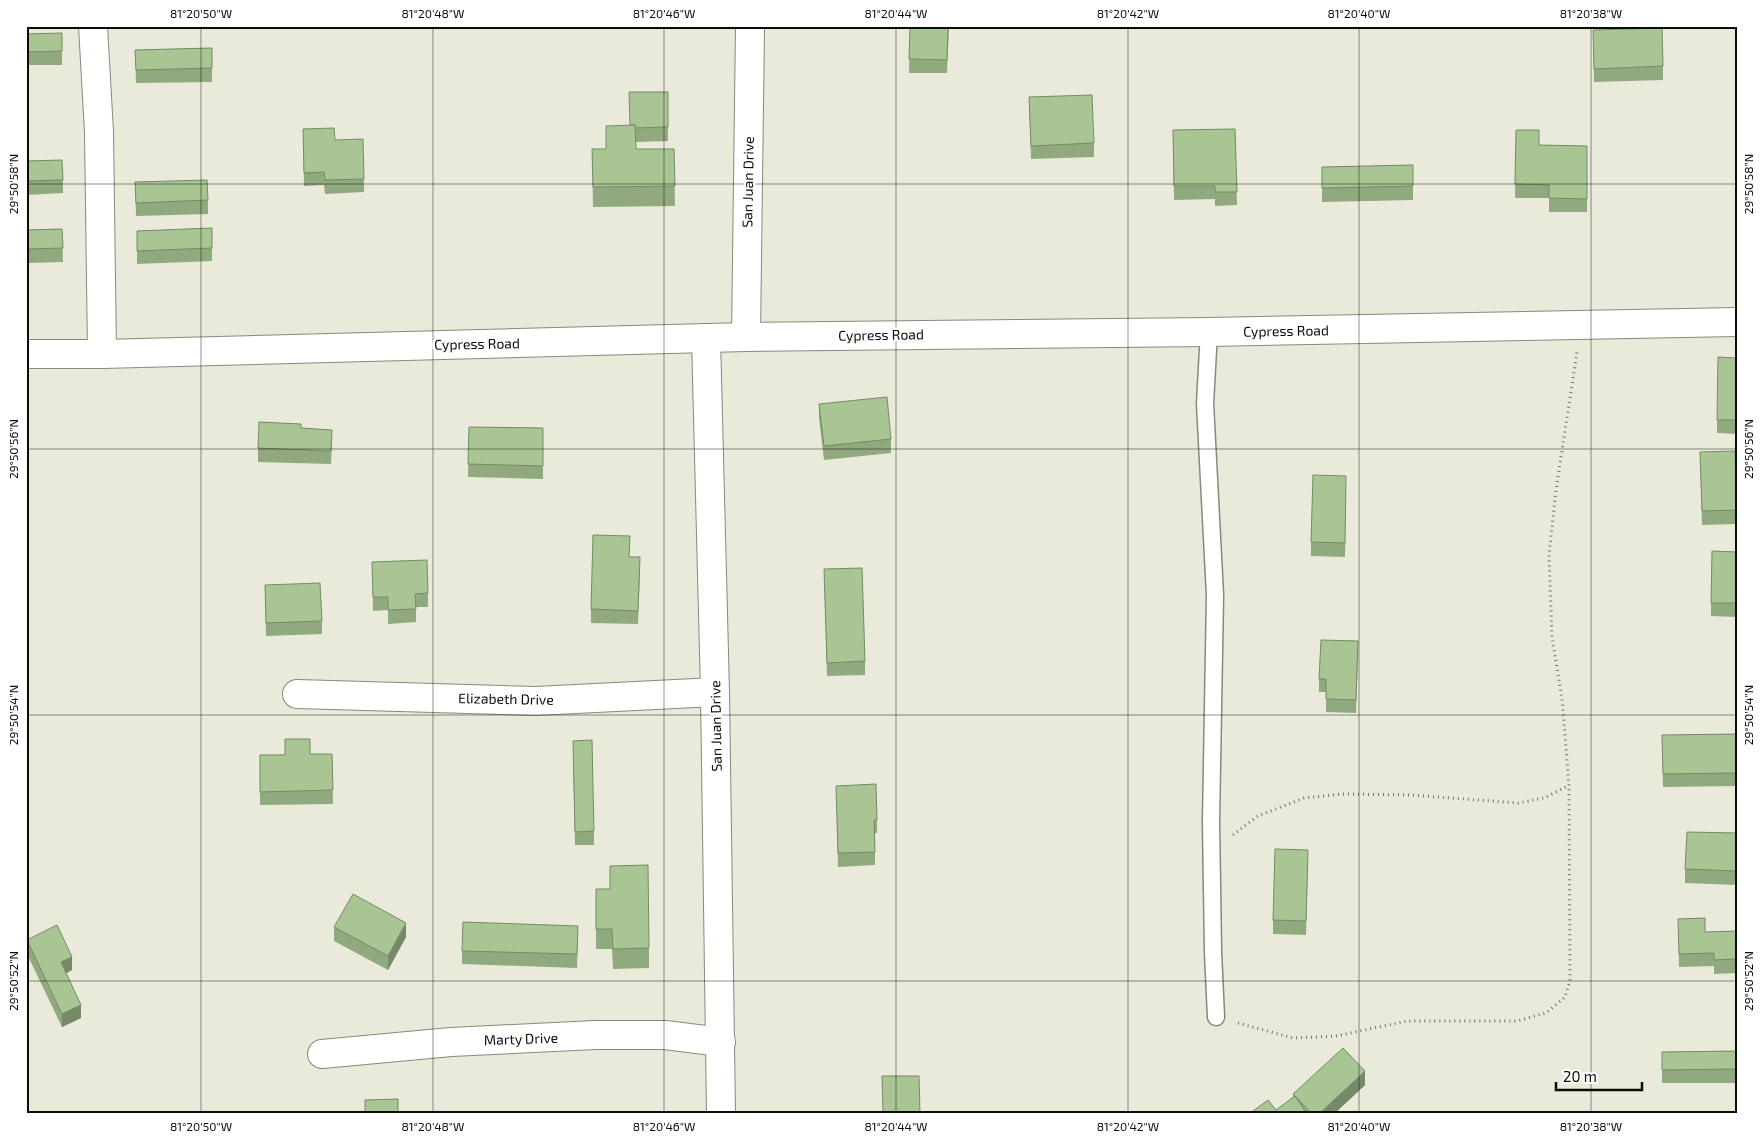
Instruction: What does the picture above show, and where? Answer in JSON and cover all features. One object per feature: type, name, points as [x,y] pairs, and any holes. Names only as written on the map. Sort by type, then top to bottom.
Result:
[{"type":"street","points":[[93,26],[99,132],[102,354]]},
{"type":"street","name":"San Juan Drive","points":[[746,337],[750,26]]},
{"type":"street","name":"Cypress Road","points":[[26,354],[102,354],[746,337],[1209,332],[1737,322]]},
{"type":"street","name":"San Juan Drive","points":[[706,338],[715,692],[722,1114]]},
{"type":"street","name":"Elizabeth Drive","points":[[297,694],[536,701],[715,692]]},
{"type":"street","name":"Marty Drive","points":[[322,1054],[451,1042],[595,1036],[665,1036],[721,1042]]},
{"type":"lane","points":[[1209,332],[1206,403],[1216,595],[1211,853],[1216,1017]]},
{"type":"path","points":[[1216,1017],[1293,1038],[1336,1036],[1407,1021],[1517,1021],[1546,1014],[1565,997],[1570,981],[1569,786],[1562,698],[1552,638],[1548,555],[1556,490],[1582,325]]},
{"type":"path","points":[[1211,853],[1258,816],[1304,798],[1342,794],[1411,795],[1518,803],[1544,798],[1569,786]]},
{"type":"building","points":[[910,26],[948,26],[947,60],[909,59]]},
{"type":"building","points":[[1662,28],[1663,66],[1594,69],[1593,30]]},
{"type":"building","points":[[62,33],[62,51],[26,52],[26,34]]},
{"type":"building","points":[[212,48],[212,68],[136,70],[135,50]]},
{"type":"building","points":[[629,92],[668,92],[668,127],[635,128],[635,125],[630,125]]},
{"type":"building","points":[[1092,95],[1094,143],[1031,146],[1029,97]]},
{"type":"building","points":[[635,125],[636,149],[674,149],[675,186],[593,187],[592,149],[606,149],[606,126]]},
{"type":"building","points":[[334,128],[335,140],[363,139],[364,179],[325,180],[324,172],[304,173],[303,129]]},
{"type":"building","points":[[1235,129],[1237,192],[1215,192],[1215,186],[1174,186],[1173,130]]},
{"type":"building","points":[[1516,130],[1539,130],[1539,145],[1587,146],[1587,199],[1549,198],[1549,185],[1515,184]]},
{"type":"building","points":[[62,160],[63,180],[26,181],[26,161]]},
{"type":"building","points":[[1413,165],[1413,186],[1322,188],[1322,167]]},
{"type":"building","points":[[207,180],[208,200],[136,203],[135,182]]},
{"type":"building","points":[[212,228],[212,248],[137,251],[137,231]]},
{"type":"building","points":[[62,229],[63,248],[26,249],[26,230]]},
{"type":"building","points":[[1718,357],[1737,358],[1737,420],[1717,420]]},
{"type":"building","points":[[887,397],[891,439],[824,446],[819,404]]},
{"type":"building","points":[[259,422],[301,424],[301,428],[332,430],[331,451],[258,448]]},
{"type":"building","points":[[469,427],[543,428],[543,466],[468,464]]},
{"type":"building","points":[[1735,451],[1737,510],[1702,511],[1700,452]]},
{"type":"building","points":[[1313,475],[1346,476],[1345,543],[1311,542]]},
{"type":"building","points":[[593,535],[630,536],[629,557],[640,557],[638,611],[591,609]]},
{"type":"building","points":[[1712,551],[1737,552],[1737,603],[1711,603]]},
{"type":"building","points":[[427,560],[428,593],[415,594],[416,609],[388,610],[388,597],[373,597],[372,562]]},
{"type":"building","points":[[862,568],[865,661],[827,663],[824,569]]},
{"type":"building","points":[[320,583],[322,621],[266,623],[265,585]]},
{"type":"building","points":[[1321,640],[1358,641],[1356,700],[1326,699],[1326,679],[1319,679]]},
{"type":"building","points":[[1737,734],[1737,773],[1663,774],[1662,735]]},
{"type":"building","points":[[285,739],[310,739],[310,754],[332,754],[333,790],[260,792],[260,755],[285,755]]},
{"type":"building","points":[[592,740],[594,831],[575,832],[573,741]]},
{"type":"building","points":[[876,784],[877,820],[874,820],[875,852],[838,853],[836,786]]},
{"type":"building","points":[[1687,832],[1737,833],[1737,871],[1685,869]]},
{"type":"building","points":[[1275,849],[1308,850],[1306,921],[1273,920]]},
{"type":"building","points":[[648,865],[649,948],[613,949],[612,929],[596,929],[596,889],[610,889],[610,866]]},
{"type":"building","points":[[353,894],[406,923],[388,956],[334,927]]},
{"type":"building","points":[[1705,918],[1705,932],[1737,931],[1737,959],[1714,960],[1714,953],[1679,954],[1678,919]]},
{"type":"building","points":[[463,922],[578,926],[577,954],[462,951]]},
{"type":"building","points":[[57,925],[72,957],[61,962],[81,1005],[62,1014],[27,940]]},
{"type":"building","points":[[1343,1048],[1365,1071],[1319,1114],[1312,1114],[1293,1094]]},
{"type":"building","points":[[1737,1051],[1737,1069],[1662,1070],[1662,1052]]},
{"type":"building","points":[[882,1076],[919,1076],[920,1114],[883,1114]]},
{"type":"building","points":[[1295,1096],[1305,1111],[1301,1114],[1249,1114],[1268,1100],[1276,1110]]},
{"type":"building","points":[[398,1099],[398,1114],[365,1114],[365,1100]]}]
